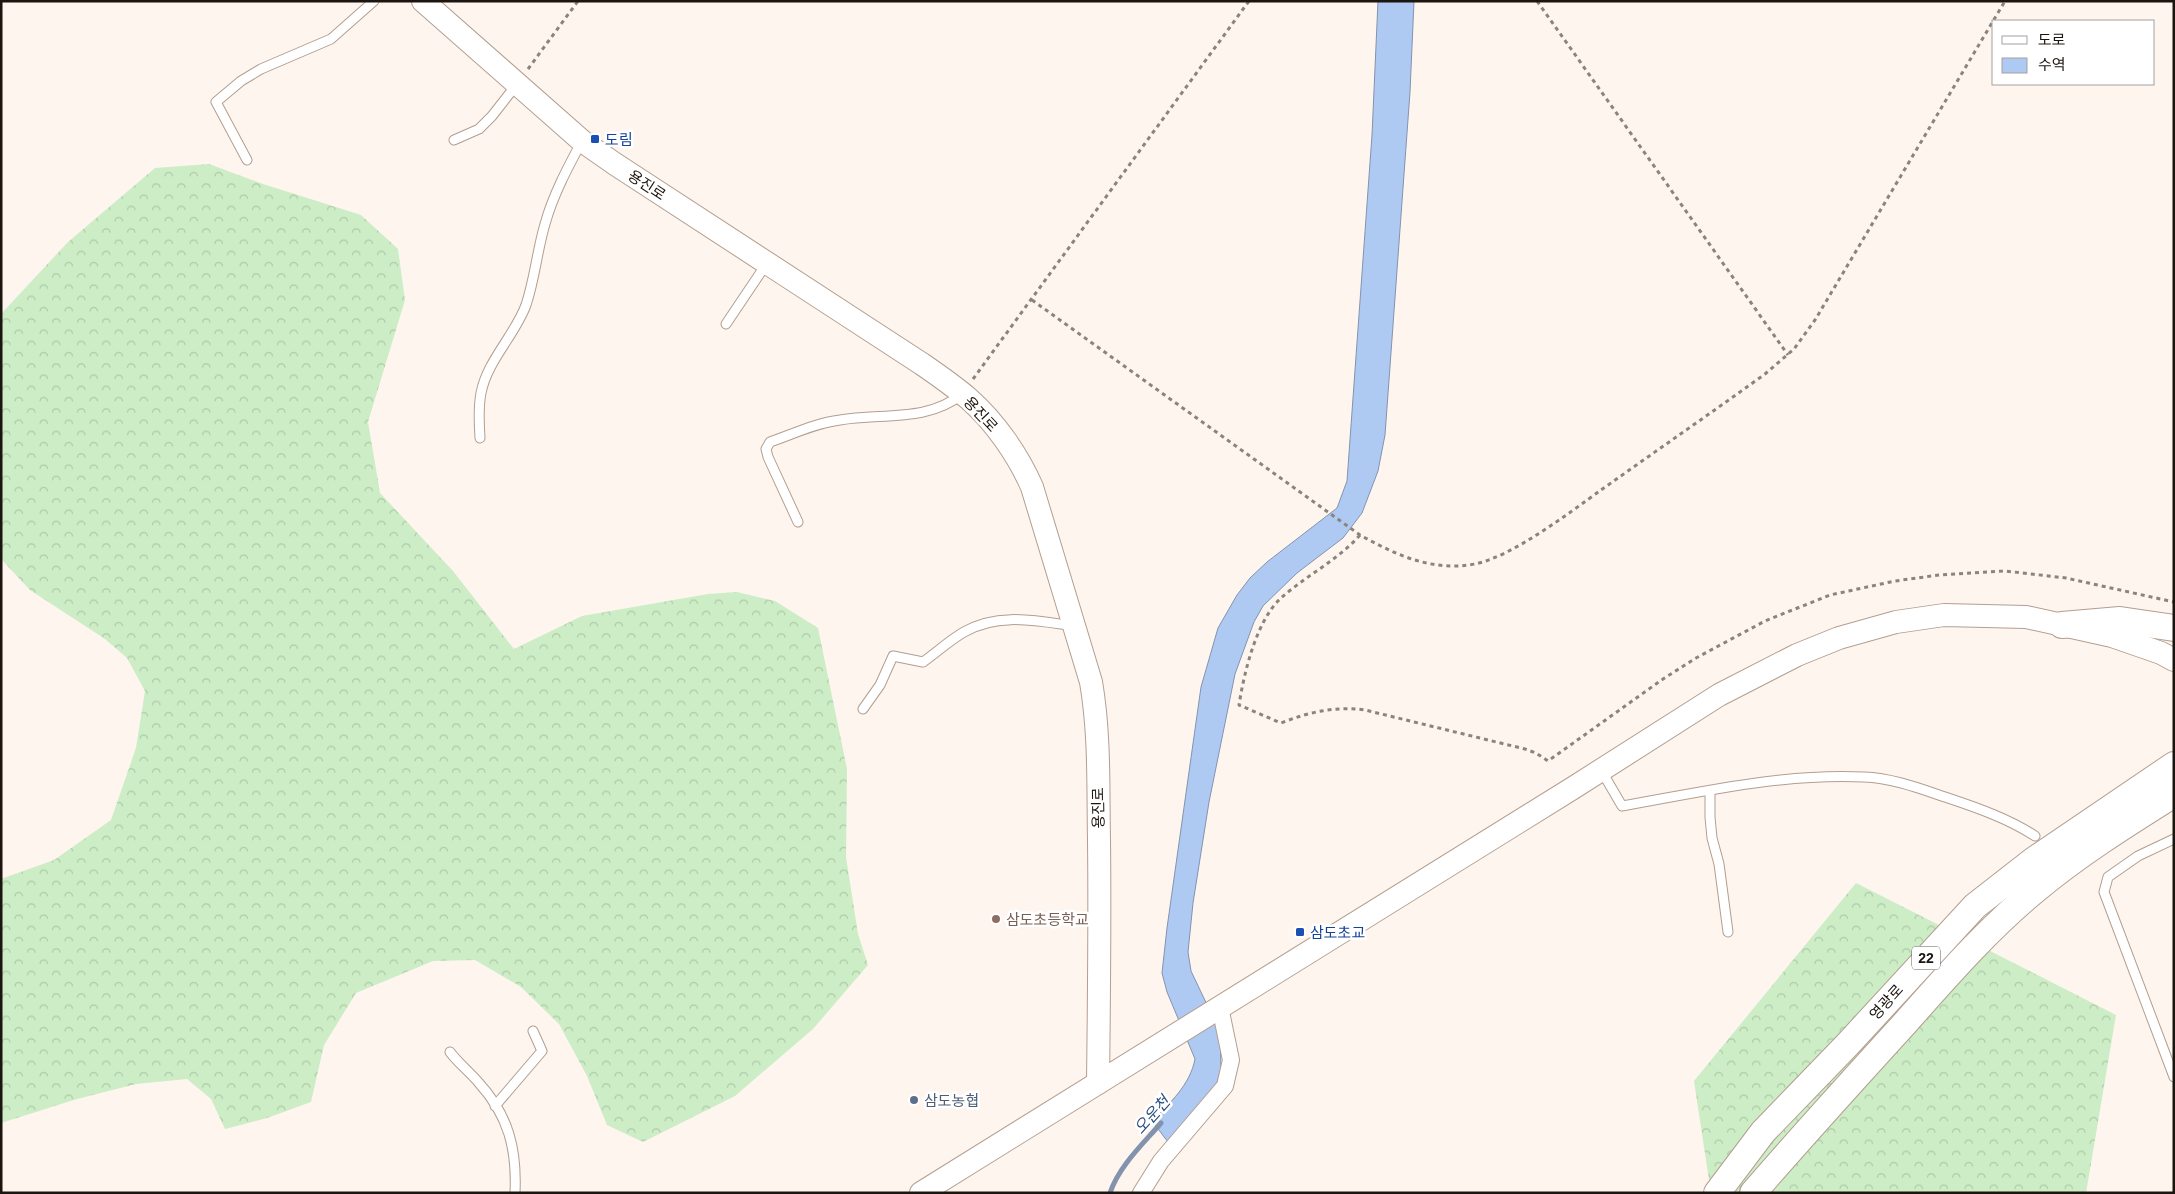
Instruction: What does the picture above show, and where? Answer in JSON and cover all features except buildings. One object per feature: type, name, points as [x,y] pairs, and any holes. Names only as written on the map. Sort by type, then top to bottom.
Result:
[{"type":"main road","name":"용진로","points":[[423,1],[582,141],[922,364],[962,393],[990,422],[1025,470],[1032,487],[1091,682],[1098,749],[1100,955],[1098,1083]]},
{"type":"main road","points":[[921,1193],[1719,695],[1790,658],[1839,638],[1896,622],[1944,615],[2026,617],[2112,636],[2161,653],[2174,660]]},
{"type":"main road","points":[[2062,625],[2120,620],[2174,628]]},
{"type":"main road","name":"영광로","points":[[1717,1193],[1763,1132],[1848,1044],[1974,906],[2034,860],[2174,765]]},
{"type":"main road","name":"영광로","points":[[1753,1193],[1816,1120],[1997,924],[2034,891],[2077,859],[2174,794]]},
{"type":"street","points":[[1141,1193],[1161,1161],[1225,1086],[1232,1060],[1220,1007]]},
{"type":"lane","points":[[247,160],[216,102],[241,80],[261,69],[331,39],[374,1]]},
{"type":"lane","points":[[454,140],[479,129],[518,84]]},
{"type":"lane","points":[[480,438],[478,421],[481,391],[524,310],[535,274],[545,222],[570,163],[582,141]]},
{"type":"lane","points":[[726,324],[767,263]]},
{"type":"lane","points":[[798,522],[768,457],[766,449],[770,442],[824,423],[931,411],[952,402],[962,393]]},
{"type":"lane","points":[[863,709],[880,685],[893,656],[923,662],[964,632],[989,622],[1004,619],[1074,626]]},
{"type":"lane","points":[[1601,770],[1622,806],[1797,779],[1864,777],[1895,781],[1974,806],[2035,836]]},
{"type":"lane","points":[[1710,791],[1712,838],[1719,864],[1728,932]]},
{"type":"lane","points":[[2174,839],[2138,856],[2108,877],[2104,892],[2174,1078]]},
{"type":"lane","points":[[495,1106],[542,1051],[534,1030]]},
{"type":"lane","points":[[450,1052],[482,1086],[506,1124],[516,1157],[515,1193]]},
{"type":"path","points":[[518,84],[578,1]]},
{"type":"path","points":[[962,393],[1032,300],[1249,1]]},
{"type":"path","points":[[1538,1],[1788,355]]},
{"type":"path","points":[[1995,20],[2006,1]]},
{"type":"path","points":[[1032,300],[1360,535],[1389,551],[1419,562],[1451,566],[1476,564],[1516,546],[1564,516],[1766,374],[1788,355],[1804,337],[1843,275],[1992,25]]},
{"type":"path","points":[[1360,535],[1330,562],[1279,600],[1269,612],[1256,642],[1242,684],[1239,705],[1282,723],[1301,715],[1328,709],[1347,708],[1365,710],[1536,753],[1548,761],[1663,679],[1696,658],[1765,621],[1830,596],[1895,581],[1939,575],[2004,571],[2066,578],[2174,602]]},
{"type":"green space","points":[[209,164],[263,184],[361,215],[398,249],[405,300],[368,422],[380,493],[453,571],[514,649],[582,616],[708,594],[737,592],[775,601],[818,628],[847,769],[846,857],[858,934],[868,965],[813,1029],[735,1096],[643,1142],[607,1125],[587,1076],[559,1024],[521,987],[475,960],[433,961],[356,993],[324,1045],[311,1102],[267,1118],[225,1129],[211,1099],[187,1079],[136,1084],[77,1099],[1,1123],[1,879],[54,860],[111,820],[136,748],[145,691],[127,658],[105,639],[30,590],[1,559],[1,314],[68,242],[155,168]]},
{"type":"green space","points":[[1856,883],[2116,1015],[2086,1193],[1711,1193],[1694,1081]]},
{"type":"water","points":[[1378,1],[1414,1],[1410,92],[1385,435],[1378,471],[1362,513],[1343,538],[1297,573],[1263,606],[1254,622],[1235,674],[1209,802],[1193,903],[1188,952],[1191,971],[1220,1032],[1221,1069],[1216,1086],[1168,1142],[1152,1121],[1184,1085],[1195,1059],[1167,992],[1162,973],[1201,687],[1218,628],[1237,595],[1250,578],[1267,562],[1337,508],[1347,481],[1372,135]]},
{"type":"waterway","name":"오운천","points":[[1110,1193],[1125,1165],[1161,1123]]},
{"type":"place","name":"도림","points":[[595,139]]},
{"type":"place","name":"삼도초등학교","points":[[996,919]]},
{"type":"place","name":"삼도초교","points":[[1300,932]]},
{"type":"place","name":"삼도농협","points":[[914,1100]]}]
